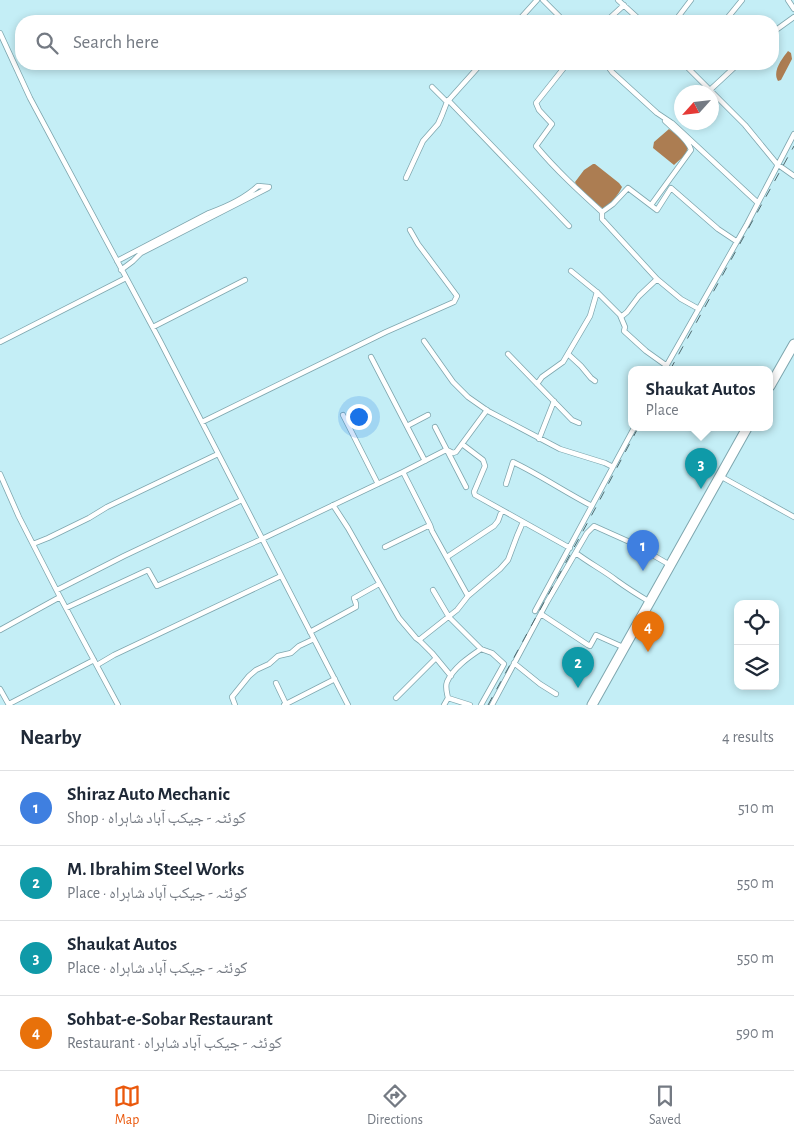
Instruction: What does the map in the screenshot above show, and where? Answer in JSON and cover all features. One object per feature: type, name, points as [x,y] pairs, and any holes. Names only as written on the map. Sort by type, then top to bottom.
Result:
[{"type":"highway","points":[[773,381],[794,344]]},
{"type":"highway","points":[[592,705],[744,431]]},
{"type":"street","points":[[523,15],[537,0]]},
{"type":"street","points":[[543,0],[558,15]]},
{"type":"street","points":[[618,0],[635,15]]},
{"type":"street","points":[[613,15],[630,0]]},
{"type":"street","points":[[680,15],[691,0]]},
{"type":"street","points":[[730,15],[742,0]]},
{"type":"street","points":[[788,0],[794,9]]},
{"type":"street","points":[[779,28],[794,17]]},
{"type":"street","points":[[0,33],[15,66]]},
{"type":"street","points":[[17,70],[30,98],[153,327],[348,705]]},
{"type":"street","points":[[406,178],[423,141],[438,124],[447,101],[475,70]]},
{"type":"street","points":[[561,70],[536,104],[552,124],[536,146],[557,170],[602,212],[602,219],[657,279],[681,299],[699,309]]},
{"type":"street","points":[[610,70],[691,148],[651,205]]},
{"type":"street","points":[[694,70],[706,85]]},
{"type":"street","points":[[715,85],[732,70]]},
{"type":"street","points":[[432,87],[570,226]]},
{"type":"street","points":[[719,99],[777,164],[794,176]]},
{"type":"street","points":[[657,114],[672,123],[758,203]]},
{"type":"street","points":[[667,366],[758,203],[794,134]]},
{"type":"street","points":[[117,261],[220,209],[258,186],[269,187],[141,253],[122,270]]},
{"type":"street","points":[[602,212],[613,204],[628,188],[657,210],[672,188],[718,230],[736,242]]},
{"type":"street","points":[[202,422],[386,332],[454,302],[457,296],[418,244],[410,230]]},
{"type":"street","points":[[571,272],[597,292],[621,317],[625,327],[624,332],[664,366]]},
{"type":"street","points":[[0,342],[126,278]]},
{"type":"street","points":[[621,317],[657,279]]},
{"type":"street","points":[[153,327],[245,280]]},
{"type":"street","points":[[537,384],[563,362],[590,316],[597,292]]},
{"type":"street","points":[[424,341],[453,382],[468,398],[560,449],[613,467]]},
{"type":"street","points":[[508,354],[572,420],[579,423]]},
{"type":"street","points":[[568,354],[595,381]]},
{"type":"street","points":[[371,356],[425,461]]},
{"type":"street","points":[[539,438],[554,401]]},
{"type":"street","points":[[447,450],[453,454],[487,410]]},
{"type":"street","points":[[343,415],[378,484]]},
{"type":"street","points":[[406,426],[428,415]]},
{"type":"street","points":[[435,427],[466,487]]},
{"type":"street","points":[[535,611],[632,431]]},
{"type":"street","points":[[462,444],[482,460],[485,466],[474,492],[475,495],[570,548]]},
{"type":"street","points":[[66,608],[148,570],[157,586],[262,539],[447,450]]},
{"type":"street","points":[[33,544],[218,454]]},
{"type":"street","points":[[506,484],[513,462],[592,506]]},
{"type":"street","points":[[403,472],[432,531],[468,596]]},
{"type":"street","points":[[0,474],[60,597],[118,705]]},
{"type":"street","points":[[720,476],[794,517]]},
{"type":"street","points":[[57,590],[242,500]]},
{"type":"street","points":[[333,505],[399,618],[451,676]]},
{"type":"street","points":[[447,556],[494,526],[502,510]]},
{"type":"street","points":[[419,640],[457,610],[468,596],[500,569],[508,560],[524,522]]},
{"type":"street","points":[[385,548],[430,525]]},
{"type":"street","points":[[433,590],[448,617],[481,649],[492,654],[504,664],[482,704],[491,705],[540,614],[587,533],[594,526],[632,543],[670,565]]},
{"type":"street","points":[[576,553],[650,602]]},
{"type":"street","points":[[97,665],[114,655],[281,576]]},
{"type":"street","points":[[310,632],[356,607],[354,598],[379,584]]},
{"type":"street","points":[[0,630],[60,597]]},
{"type":"street","points":[[540,614],[590,646],[596,635],[625,648]]},
{"type":"street","points":[[235,705],[232,697],[256,670],[269,664],[278,656],[291,653],[299,646],[314,640]]},
{"type":"street","points":[[444,705],[448,698],[447,683],[451,676],[469,657],[481,649]]},
{"type":"street","points":[[396,698],[436,658]]},
{"type":"street","points":[[0,691],[8,705],[94,660]]},
{"type":"street","points":[[514,663],[556,694]]},
{"type":"street","points":[[276,683],[285,704],[335,679]]},
{"type":"street","points":[[448,698],[470,705]]},
{"type":"shaded area","points":[[788,51],[791,53],[792,59],[781,80],[778,81],[776,73],[777,70],[779,70],[781,61]]},
{"type":"shaded area","points":[[669,129],[683,140],[688,148],[684,156],[674,165],[653,148],[654,142]]},
{"type":"shaded area","points":[[593,164],[622,187],[614,200],[603,209],[575,182],[584,170]]},
{"type":"railway","points":[[672,366],[794,146]]},
{"type":"railway","points":[[488,705],[636,431]]},
{"type":"place","name":"Shaukat Autos","points":[[701,489]]},
{"type":"place","name":"Shiraz Auto Mechanic","points":[[643,571]]},
{"type":"place","name":"Sohbat-e-Sobar Restaurant","points":[[648,652]]},
{"type":"place","name":"M. Ibrahim Steel Works","points":[[578,688]]}]
